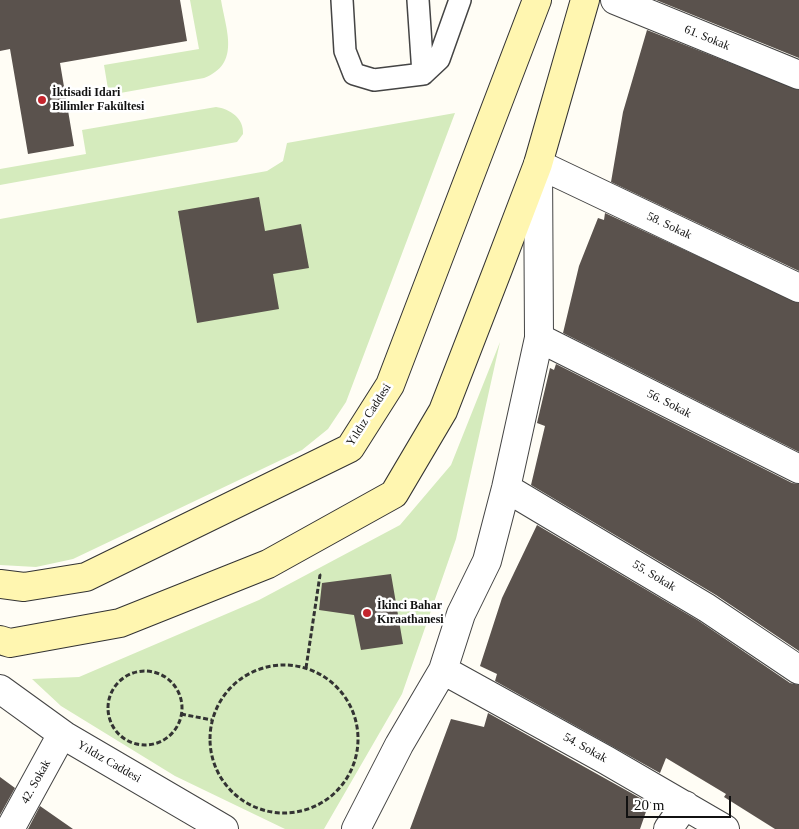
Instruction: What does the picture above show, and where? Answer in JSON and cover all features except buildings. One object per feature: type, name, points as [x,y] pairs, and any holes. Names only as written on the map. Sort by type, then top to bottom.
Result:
[{"type":"main road","name":"Yıldız Caddesi","points":[[0,584],[24,587],[86,577],[350,448],[390,386],[536,0]]},
{"type":"main road","points":[[0,640],[10,643],[120,624],[268,564],[394,494],[443,410],[538,164],[585,0]]},
{"type":"street","name":"61. Sokak","points":[[615,0],[799,75]]},
{"type":"street","name":"58. Sokak","points":[[538,164],[799,288]]},
{"type":"street","points":[[356,829],[399,746],[443,670],[461,614],[487,561],[506,488],[539,338],[538,164]]},
{"type":"street","name":"56. Sokak","points":[[539,338],[799,469]]},
{"type":"street","name":"55. Sokak","points":[[506,488],[706,608],[799,670]]},
{"type":"street","name":"54. Sokak","points":[[443,670],[725,829]]},
{"type":"street","name":"Yıldız Caddesi","points":[[0,689],[62,734],[224,829]]},
{"type":"street","name":"42. Sokak","points":[[10,829],[62,734]]},
{"type":"street","points":[[668,829],[685,805]]},
{"type":"lane","points":[[342,0],[345,51],[354,74],[374,80],[423,74],[439,59],[460,0]]},
{"type":"lane","points":[[418,0],[423,74]]},
{"type":"path","points":[[303,544],[320,575],[306,668]]},
{"type":"path","points":[[283,665],[306,668],[328,679],[344,696],[355,717],[359,741],[354,764],[342,786],[323,803],[299,813],[274,814],[250,806],[230,790],[215,770],[210,745],[212,720],[222,698],[238,681],[259,669],[283,665]]},
{"type":"path","points":[[134,672],[153,672],[169,680],[177,690],[181,702],[181,714],[177,726],[170,735],[160,742],[148,745],[136,744],[125,740],[113,726],[107,710],[114,686],[123,678],[134,672]]},
{"type":"path","points":[[181,714],[212,720]]},
{"type":"green space","points":[[190,0],[221,0],[228,34],[227,55],[223,64],[216,72],[204,78],[109,95],[104,65],[199,49]]},
{"type":"green space","points":[[216,107],[231,112],[239,119],[243,128],[243,134],[237,142],[0,185],[0,169],[86,154],[82,130]]},
{"type":"green space","points":[[455,113],[346,402],[328,429],[302,450],[73,559],[36,567],[0,565],[0,219],[267,171],[283,161],[287,143]]},
{"type":"green space","points":[[500,342],[456,539],[402,694],[324,829],[285,829],[175,776],[61,706],[32,679],[79,677],[259,600],[400,525],[451,465]]},
{"type":"place","name":"İktisadi Idari Bilimler Fakültesi","points":[[42,100]]},
{"type":"place","name":"İkinci Bahar Kıraathanesi","points":[[367,613]]}]
